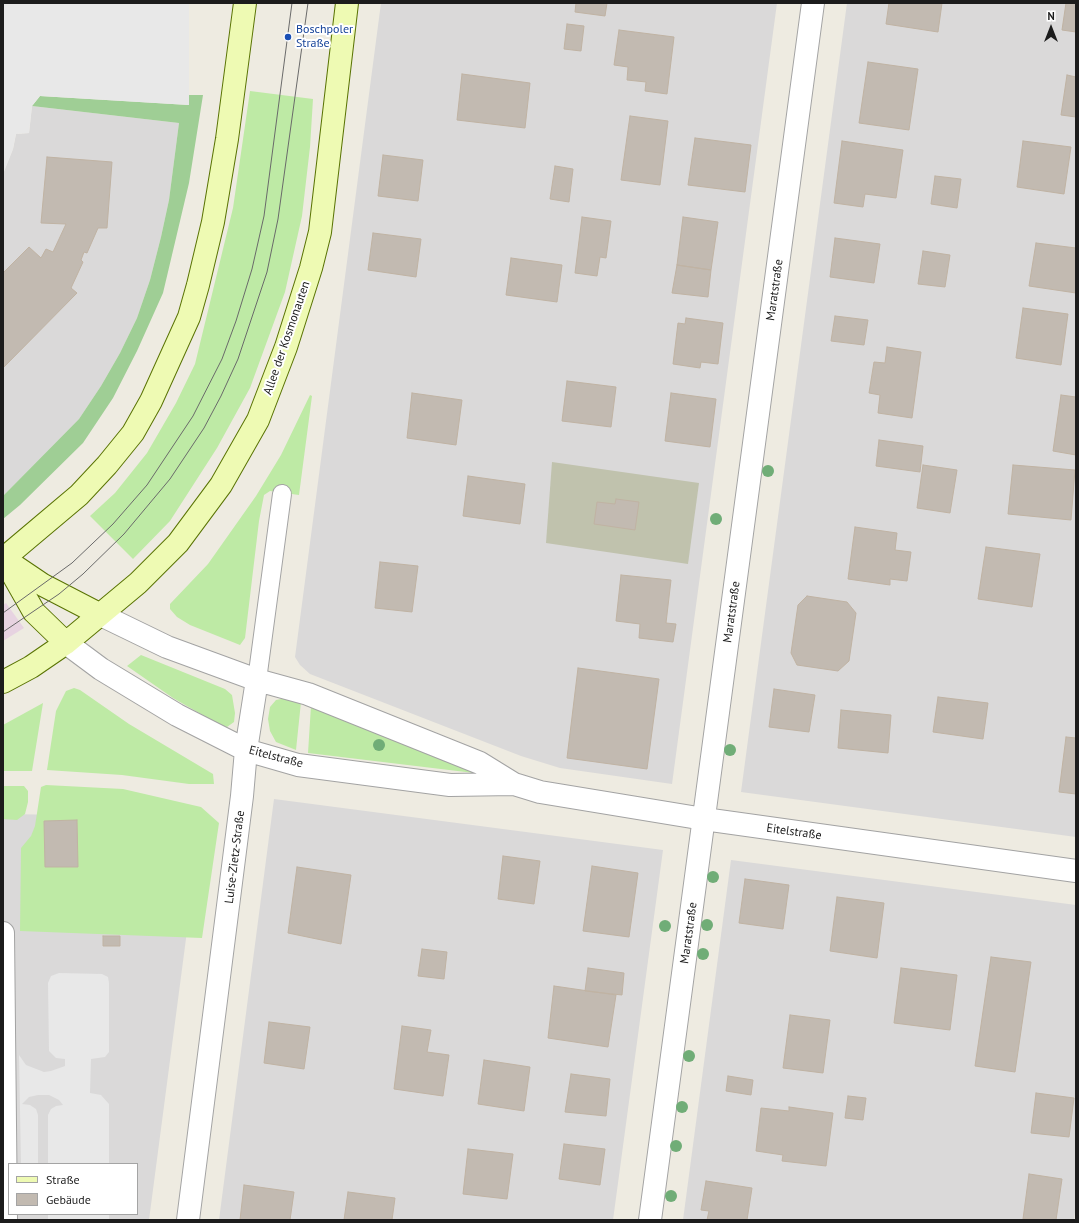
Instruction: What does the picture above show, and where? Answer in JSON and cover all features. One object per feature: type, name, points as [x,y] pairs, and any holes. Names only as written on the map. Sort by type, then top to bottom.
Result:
[{"type":"main road","points":[[3,558],[78,495],[107,465],[128,438],[151,401],[188,317],[198,285],[213,222],[227,139],[246,3]]},
{"type":"main road","name":"Allee der Kosmonauten","points":[[3,682],[31,667],[66,643],[138,583],[178,543],[221,485],[258,420],[286,347],[311,268],[320,232],[347,3]]},
{"type":"main road","points":[[3,558],[43,585],[99,614]]},
{"type":"main road","points":[[3,558],[34,612],[66,643]]},
{"type":"street","name":"Maratstraße","points":[[650,1220],[813,3]]},
{"type":"street","name":"Eitelstraße","points":[[99,614],[167,647],[256,680],[308,694],[480,763],[514,784],[540,792],[704,819],[1076,871]]},
{"type":"street","name":"Eitelstraße","points":[[66,643],[107,672],[177,715],[246,750],[298,765],[443,784],[476,786],[514,784]]},
{"type":"street","name":"Luise-Zietz-Straße","points":[[188,1220],[256,680]]},
{"type":"street","points":[[3,933],[6,1220]]},
{"type":"lane","name":"Luise-Zietz-Straße","points":[[256,680],[282,494]]},
{"type":"shaded area","points":[[3,3],[189,3],[189,105],[40,96],[32,106],[29,133],[16,134],[13,149],[3,174]]},
{"type":"shaded area","points":[[381,3],[777,3],[672,784],[560,768],[521,756],[310,674],[300,665],[295,657]]},
{"type":"shaded area","points":[[847,3],[1076,3],[1076,837],[741,792]]},
{"type":"shaded area","points":[[32,106],[179,123],[169,200],[150,280],[137,318],[120,353],[101,386],[79,419],[3,496],[3,174],[13,149],[16,134],[29,133]]},
{"type":"shaded area","points":[[552,462],[699,483],[688,564],[546,543]]},
{"type":"shaded area","points":[[6,603],[24,628],[3,641],[3,605]]},
{"type":"shaded area","points":[[274,799],[663,850],[613,1220],[219,1220]]},
{"type":"shaded area","points":[[3,814],[202,817],[149,1220],[3,1220]]},
{"type":"shaded area","points":[[731,860],[1076,905],[1076,1205],[1074,1220],[683,1220]]},
{"type":"shaded area","points":[[59,973],[102,974],[108,977],[109,1052],[105,1057],[91,1059],[90,1093],[101,1095],[109,1104],[109,1163],[48,1163],[48,1115],[51,1109],[56,1106],[63,1105],[59,1100],[49,1095],[38,1095],[29,1097],[22,1104],[30,1105],[36,1109],[38,1115],[38,1163],[21,1163],[19,1055],[26,1065],[44,1072],[65,1066],[65,1059],[56,1058],[49,1051],[48,983],[51,976]]},
{"type":"shaded area","points":[[48,1215],[109,1215],[109,1220],[48,1220]]},
{"type":"green space","points":[[250,91],[313,99],[310,147],[302,216],[285,292],[250,388],[217,448],[170,521],[133,559],[90,516],[115,493],[147,453],[176,403],[195,364],[233,208]]},
{"type":"green space","points":[[189,95],[203,95],[189,183],[163,293],[137,351],[113,398],[83,443],[20,505],[3,519],[3,496],[79,419],[101,386],[120,353],[137,318],[150,280],[169,200],[179,123],[32,106],[40,96],[189,105]]},
{"type":"green space","points":[[310,395],[312,396],[299,495],[270,491],[264,495],[259,521],[245,638],[240,645],[190,625],[177,617],[170,609],[170,604],[208,564],[256,496],[281,455]]},
{"type":"green space","points":[[141,655],[225,689],[232,695],[235,713],[234,722],[227,727],[220,725],[173,698],[127,666]]},
{"type":"green space","points":[[74,688],[80,690],[129,724],[213,774],[214,784],[189,784],[122,775],[47,770],[56,711],[66,691]]},
{"type":"green space","points":[[286,698],[301,702],[296,750],[276,742],[270,731],[268,719],[270,707],[276,700]]},
{"type":"green space","points":[[43,703],[32,771],[3,771],[3,725]]},
{"type":"green space","points":[[311,706],[472,770],[474,773],[308,753]]},
{"type":"green space","points":[[46,785],[123,789],[201,807],[219,823],[202,938],[20,931],[21,848],[31,836],[35,826],[41,787]]},
{"type":"green space","points":[[3,786],[24,786],[28,791],[28,802],[25,814],[17,820],[3,819]]},
{"type":"building","points":[[576,3],[607,3],[605,16],[575,12]]},
{"type":"building","points":[[889,3],[942,3],[938,32],[886,24]]},
{"type":"building","points":[[1066,3],[1076,3],[1076,32],[1062,30]]},
{"type":"building","points":[[567,24],[584,26],[581,51],[564,49]]},
{"type":"building","points":[[619,30],[674,37],[667,94],[645,91],[646,82],[627,80],[628,67],[614,65]]},
{"type":"building","points":[[868,62],[918,69],[909,130],[859,123]]},
{"type":"building","points":[[462,74],[530,83],[525,128],[457,120]]},
{"type":"building","points":[[1067,75],[1076,77],[1076,117],[1061,115]]},
{"type":"building","points":[[630,116],[668,121],[660,185],[621,180]]},
{"type":"building","points":[[695,138],[751,145],[745,192],[688,185]]},
{"type":"building","points":[[842,141],[903,150],[896,198],[865,194],[863,207],[834,203]]},
{"type":"building","points":[[1023,141],[1071,147],[1064,194],[1017,187]]},
{"type":"building","points":[[383,155],[423,160],[418,201],[378,196]]},
{"type":"building","points":[[47,157],[112,162],[107,228],[98,228],[87,253],[84,252],[81,260],[83,262],[71,288],[77,293],[3,368],[3,273],[29,247],[41,258],[46,249],[53,252],[66,224],[41,223]]},
{"type":"building","points":[[555,166],[573,169],[569,202],[550,199]]},
{"type":"building","points":[[935,176],[961,179],[957,208],[931,204]]},
{"type":"building","points":[[582,217],[611,221],[606,258],[600,257],[597,276],[575,273]]},
{"type":"building","points":[[683,217],[718,222],[711,270],[677,265]]},
{"type":"building","points":[[373,233],[421,239],[416,277],[368,270]]},
{"type":"building","points":[[835,238],[880,244],[874,283],[830,277]]},
{"type":"building","points":[[1036,243],[1076,248],[1076,293],[1029,286]]},
{"type":"building","points":[[923,251],[950,255],[945,287],[918,284]]},
{"type":"building","points":[[511,258],[562,265],[557,302],[506,295]]},
{"type":"building","points":[[677,265],[711,270],[708,297],[672,293]]},
{"type":"building","points":[[1023,308],[1068,314],[1061,365],[1016,358]]},
{"type":"building","points":[[835,316],[868,320],[864,345],[831,341]]},
{"type":"building","points":[[686,318],[723,323],[718,364],[701,362],[700,368],[673,364],[678,323],[685,324]]},
{"type":"building","points":[[887,347],[921,352],[912,418],[878,413],[880,395],[869,393],[874,362],[885,363]]},
{"type":"building","points":[[567,381],[616,387],[611,427],[562,421]]},
{"type":"building","points":[[412,393],[462,400],[456,445],[407,438]]},
{"type":"building","points":[[671,393],[716,399],[710,447],[665,441]]},
{"type":"building","points":[[1061,395],[1076,397],[1076,455],[1053,451]]},
{"type":"building","points":[[879,440],[923,446],[920,472],[876,466]]},
{"type":"building","points":[[923,465],[957,470],[950,513],[917,508]]},
{"type":"building","points":[[1013,465],[1075,470],[1071,520],[1008,514]]},
{"type":"building","points":[[468,476],[525,484],[520,524],[463,516]]},
{"type":"building","points":[[616,499],[639,502],[635,530],[594,524],[597,502],[615,504]]},
{"type":"building","points":[[855,527],[897,533],[895,550],[911,552],[907,581],[890,579],[890,585],[848,579]]},
{"type":"building","points":[[986,547],[1040,554],[1032,607],[978,599]]},
{"type":"building","points":[[380,562],[418,566],[412,612],[375,608]]},
{"type":"building","points":[[621,575],[671,580],[666,623],[676,624],[673,642],[639,638],[640,624],[616,621]]},
{"type":"building","points":[[807,596],[847,602],[856,613],[849,661],[838,671],[797,665],[791,653],[798,605]]},
{"type":"building","points":[[578,668],[659,679],[647,769],[567,758]]},
{"type":"building","points":[[774,689],[815,695],[809,732],[769,727]]},
{"type":"building","points":[[938,697],[988,703],[983,739],[933,732]]},
{"type":"building","points":[[841,710],[891,715],[888,753],[838,748]]},
{"type":"building","points":[[1066,737],[1076,738],[1076,794],[1059,792]]},
{"type":"building","points":[[77,820],[78,867],[45,867],[44,821]]},
{"type":"building","points":[[503,856],[540,861],[534,904],[498,899]]},
{"type":"building","points":[[592,866],[638,873],[629,937],[583,931]]},
{"type":"building","points":[[297,867],[351,875],[341,944],[288,933]]},
{"type":"building","points":[[745,879],[789,885],[783,929],[739,923]]},
{"type":"building","points":[[837,897],[884,903],[877,958],[830,951]]},
{"type":"building","points":[[103,936],[120,936],[120,946],[103,946]]},
{"type":"building","points":[[422,949],[447,952],[444,979],[418,976]]},
{"type":"building","points":[[991,957],[1031,962],[1015,1072],[975,1066]]},
{"type":"building","points":[[588,968],[624,973],[622,995],[585,991]]},
{"type":"building","points":[[901,968],[957,975],[950,1030],[894,1023]]},
{"type":"building","points":[[554,986],[616,995],[608,1047],[548,1038]]},
{"type":"building","points":[[790,1015],[830,1020],[823,1073],[783,1068]]},
{"type":"building","points":[[269,1022],[310,1027],[304,1069],[264,1063]]},
{"type":"building","points":[[402,1026],[431,1030],[427,1052],[449,1055],[443,1096],[394,1089]]},
{"type":"building","points":[[484,1060],[530,1067],[524,1111],[478,1104]]},
{"type":"building","points":[[571,1074],[610,1079],[606,1116],[565,1112]]},
{"type":"building","points":[[728,1076],[753,1080],[751,1095],[726,1091]]},
{"type":"building","points":[[1036,1093],[1074,1098],[1069,1137],[1031,1133]]},
{"type":"building","points":[[848,1096],[866,1098],[863,1120],[845,1118]]},
{"type":"building","points":[[789,1107],[833,1113],[826,1166],[782,1161],[783,1155],[756,1151],[761,1108],[789,1111]]},
{"type":"building","points":[[564,1144],[605,1149],[600,1185],[559,1179]]},
{"type":"building","points":[[468,1149],[513,1154],[507,1199],[463,1194]]},
{"type":"building","points":[[1029,1174],[1062,1179],[1056,1220],[1023,1219]]},
{"type":"building","points":[[706,1181],[752,1188],[747,1220],[707,1220],[709,1211],[701,1210]]},
{"type":"building","points":[[244,1185],[294,1192],[290,1220],[240,1220]]},
{"type":"building","points":[[348,1192],[395,1198],[392,1220],[344,1220]]},
{"type":"tram line","points":[[3,613],[72,563],[113,524],[147,485],[193,416],[222,359],[236,321],[252,269],[264,216],[292,3]]},
{"type":"tram line","points":[[3,632],[59,594],[83,574],[124,534],[170,479],[204,428],[221,396],[238,359],[267,272],[278,219],[308,3]]},
{"type":"place","name":"Boschpoler Straße","points":[[288,37]]}]
